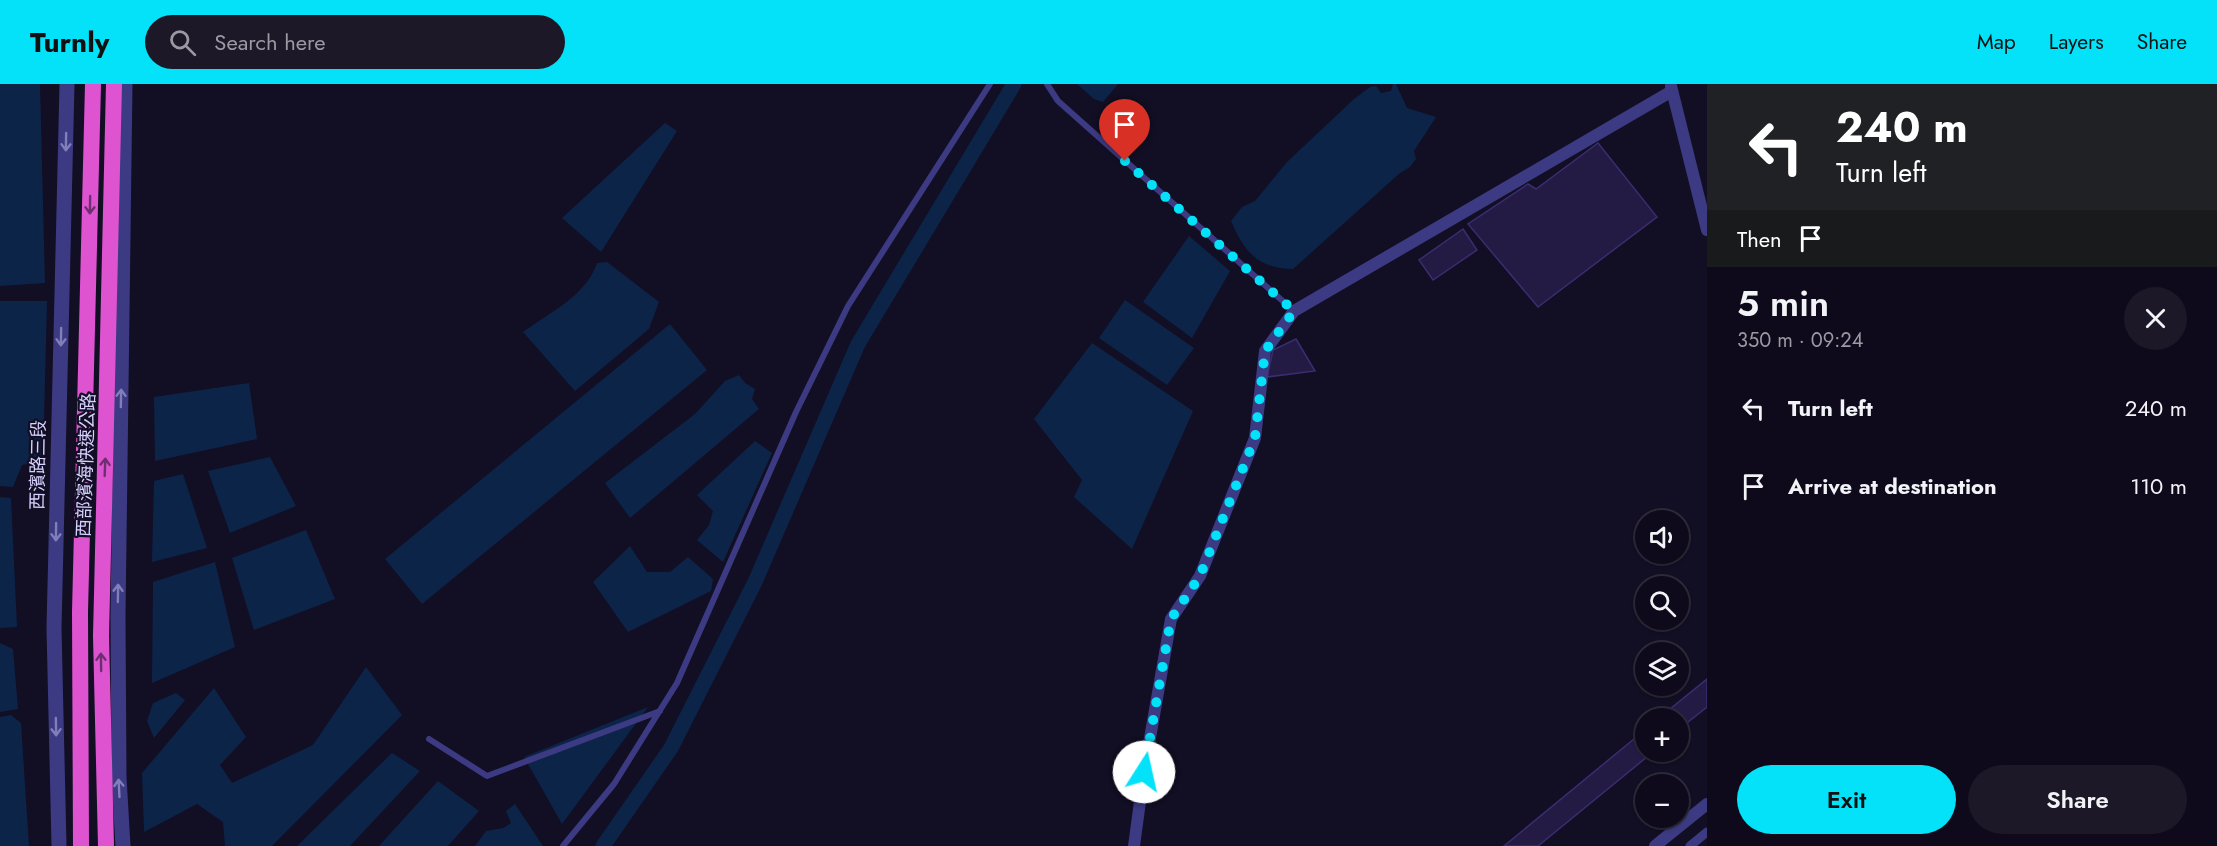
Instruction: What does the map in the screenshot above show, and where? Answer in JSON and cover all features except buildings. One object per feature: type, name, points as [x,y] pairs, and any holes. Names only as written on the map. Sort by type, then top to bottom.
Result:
[{"type":"highway","name":"西部濱海快速公路","points":[[81,846],[80,612],[93,84]]},
{"type":"highway","name":"西部濱海快速公路","points":[[106,846],[101,636],[114,84]]},
{"type":"street","name":"西濱路三段","points":[[59,846],[54,628],[67,84]]},
{"type":"street","points":[[123,846],[119,777],[118,617],[125,84]]},
{"type":"street","points":[[1134,846],[1144,772],[1171,619],[1200,576],[1255,438],[1265,351],[1294,311],[1671,87],[1707,230]]},
{"type":"street","points":[[1655,846],[1707,804]]},
{"type":"street","points":[[1690,846],[1707,832]]},
{"type":"lane","points":[[563,846],[614,784],[677,683],[796,412],[848,306],[990,84]]},
{"type":"lane","points":[[1047,84],[1058,101],[1294,311]]},
{"type":"lane","points":[[429,739],[487,776],[661,711]]},
{"type":"water","points":[[0,84],[40,84],[45,283],[0,286]]},
{"type":"water","points":[[1077,84],[1118,84],[1103,102],[1094,99]]},
{"type":"water","points":[[1393,84],[1396,84],[1407,108],[1436,117],[1414,151],[1416,159],[1410,167],[1400,173],[1293,269],[1270,266],[1261,262],[1241,241],[1231,221],[1242,207],[1255,201],[1287,162],[1354,99],[1370,87],[1376,86],[1381,93],[1391,91]]},
{"type":"water","points":[[665,123],[677,131],[601,252],[562,218]]},
{"type":"water","points":[[1189,236],[1230,271],[1192,338],[1143,302]]},
{"type":"water","points":[[607,262],[659,302],[649,329],[575,391],[523,332],[576,294],[585,285],[597,263]]},
{"type":"water","points":[[1125,300],[1194,348],[1167,385],[1099,338]]},
{"type":"water","points":[[0,301],[47,301],[43,461],[22,465],[13,487],[0,486]]},
{"type":"water","points":[[670,324],[707,370],[422,604],[385,559]]},
{"type":"water","points":[[1092,343],[1193,411],[1132,549],[1074,497],[1082,480],[1034,419]]},
{"type":"water","points":[[739,375],[745,383],[755,389],[752,399],[759,409],[630,518],[605,483],[695,414],[725,381]]},
{"type":"water","points":[[249,383],[257,439],[155,461],[154,397]]},
{"type":"water","points":[[755,441],[772,453],[723,562],[697,540],[709,525],[713,511],[697,495]]},
{"type":"water","points":[[270,457],[296,506],[230,533],[208,471]]},
{"type":"water","points":[[183,474],[207,548],[152,562],[154,481]]},
{"type":"water","points":[[0,497],[11,498],[17,627],[0,628]]},
{"type":"water","points":[[306,530],[335,599],[254,630],[232,558]]},
{"type":"water","points":[[630,546],[647,572],[670,572],[688,557],[713,579],[711,591],[628,632],[593,582]]},
{"type":"water","points":[[215,562],[235,647],[152,683],[153,582]]},
{"type":"water","points":[[0,643],[13,649],[18,709],[0,712]]},
{"type":"water","points":[[366,667],[402,715],[272,846],[225,846],[223,822],[197,804],[144,832],[142,773],[214,688],[246,737],[220,765],[232,783],[313,745]]},
{"type":"water","points":[[176,693],[185,700],[154,738],[147,721],[153,703]]},
{"type":"water","points":[[648,707],[562,824],[524,757]]},
{"type":"water","points":[[11,715],[21,723],[29,846],[0,846],[0,717]]},
{"type":"water","points":[[392,753],[420,771],[350,846],[297,846]]},
{"type":"water","points":[[438,781],[479,811],[448,846],[379,846]]},
{"type":"water","points":[[515,804],[543,846],[475,846],[486,831],[503,828],[511,823],[506,811]]},
{"type":"waterway","points":[[603,846],[671,748],[755,582],[858,344],[1014,84]]},
{"type":"route","points":[[1125,161],[1294,311],[1265,351],[1255,438],[1200,576],[1171,619],[1144,772]]}]
